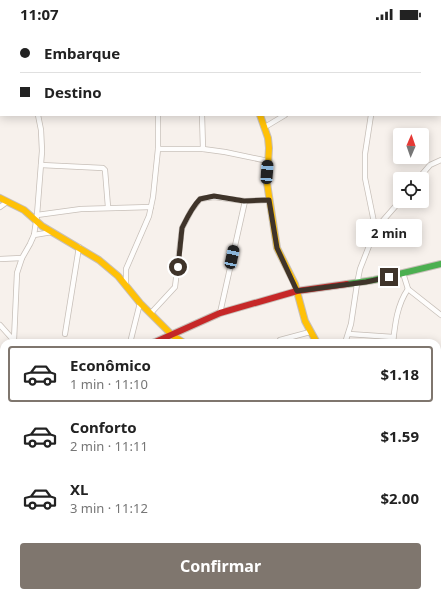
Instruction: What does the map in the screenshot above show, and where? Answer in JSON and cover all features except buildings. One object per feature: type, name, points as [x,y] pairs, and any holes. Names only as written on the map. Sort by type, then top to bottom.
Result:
[{"type":"street","points":[[15,339],[17,273],[22,258],[34,235],[36,218],[41,165],[41,130],[38,116]]},
{"type":"street","points":[[126,285],[126,269],[149,216],[151,207],[155,185],[158,148],[158,116]]},
{"type":"street","points":[[202,116],[202,149]]},
{"type":"street","points":[[260,116],[266,127],[269,148],[266,183],[277,248],[297,291],[303,315],[314,339]]},
{"type":"street","points":[[266,127],[283,116]]},
{"type":"street","points":[[371,116],[365,154],[365,178],[376,232]]},
{"type":"street","points":[[158,148],[202,149],[268,161]]},
{"type":"street","points":[[424,172],[430,165],[441,160]]},
{"type":"street","points":[[41,165],[103,168],[105,170],[108,207]]},
{"type":"street","points":[[151,313],[175,288],[182,228],[197,202],[203,198],[214,196],[244,201],[269,200]]},
{"type":"street","points":[[0,198],[24,210],[36,218],[42,226],[99,260],[118,276],[140,303],[172,335],[178,339]]},
{"type":"street","points":[[220,313],[244,201]]},
{"type":"street","points":[[0,207],[7,202]]},
{"type":"street","points":[[36,218],[80,209],[108,207],[151,207]]},
{"type":"street","points":[[142,208],[149,216]]},
{"type":"street","points":[[347,339],[360,270],[379,225],[394,208]]},
{"type":"street","points":[[34,235],[52,232]]},
{"type":"street","points":[[65,334],[79,247]]},
{"type":"street","points":[[0,259],[22,258]]},
{"type":"street","points":[[162,339],[220,313],[297,291],[357,284],[441,264]]},
{"type":"street","points":[[118,276],[126,269]]},
{"type":"street","points":[[403,273],[408,289],[441,315]]},
{"type":"street","points":[[349,334],[394,337],[399,306],[408,289]]},
{"type":"street","points":[[131,339],[140,303]]},
{"type":"street","points":[[0,325],[13,339]]},
{"type":"street","points":[[284,339],[310,332]]},
{"type":"traffic: fast","points":[[347,284],[374,280],[441,264]]},
{"type":"traffic: slow","points":[[260,116],[268,138],[269,148],[267,183],[277,248],[295,284],[305,321],[315,339]]},
{"type":"traffic: slow","points":[[0,198],[24,210],[42,226],[99,260],[118,276],[140,303],[172,335],[178,339]]},
{"type":"traffic: jam","points":[[162,339],[220,313],[297,291],[347,284]]},
{"type":"route","points":[[178,267],[182,228],[197,202],[200,199],[214,196],[244,201],[269,200],[277,248],[297,291],[366,282],[389,277]]}]
